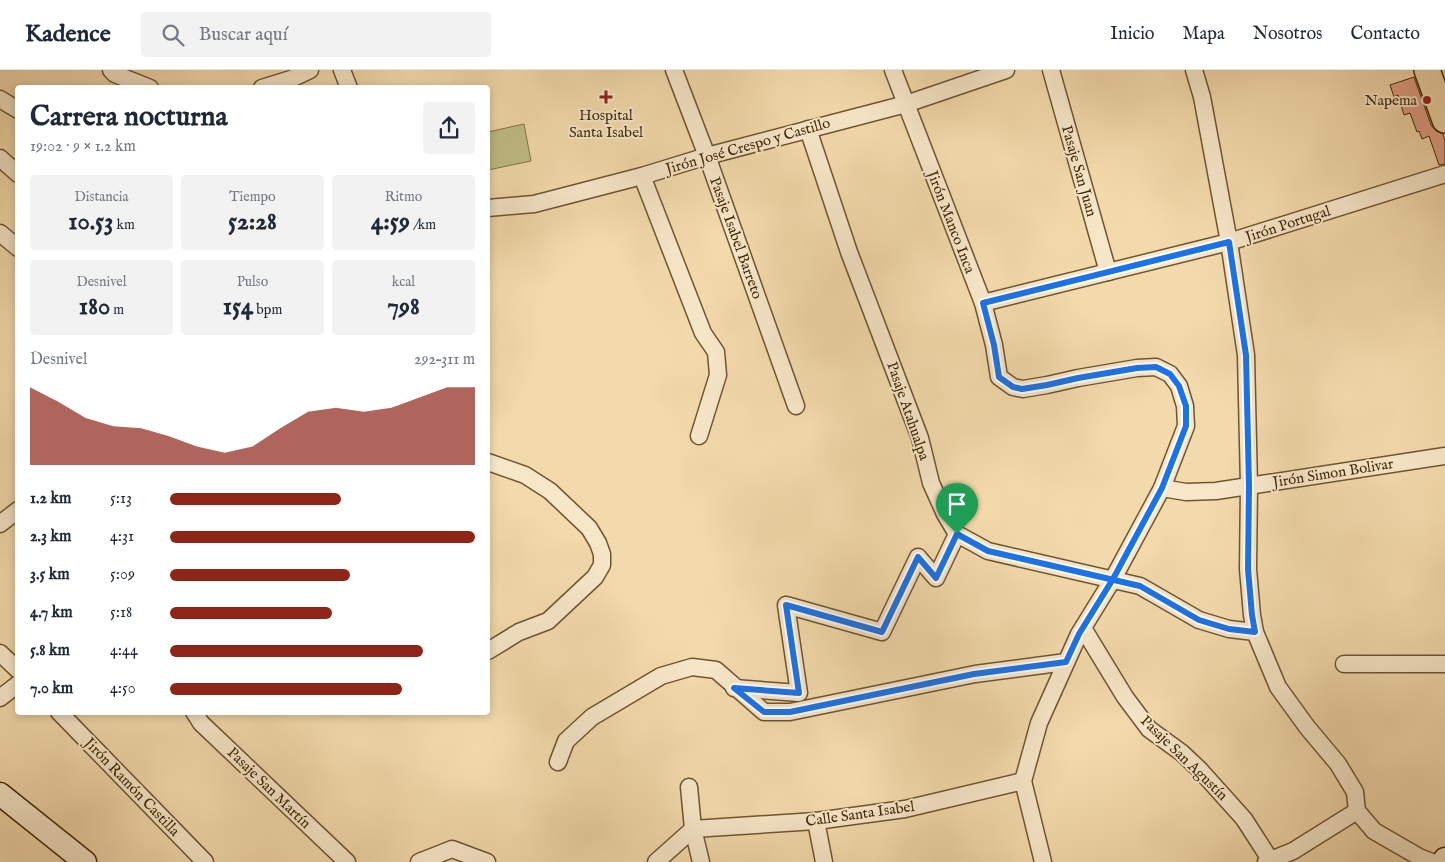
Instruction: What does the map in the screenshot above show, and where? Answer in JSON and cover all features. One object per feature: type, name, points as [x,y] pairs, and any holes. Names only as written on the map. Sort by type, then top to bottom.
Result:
[{"type":"main road","points":[[1427,70],[1445,120]]},
{"type":"main road","points":[[1444,70],[1445,74]]},
{"type":"main road","points":[[0,794],[85,862]]},
{"type":"street","points":[[111,70],[115,74],[142,85]]},
{"type":"street","points":[[272,85],[310,70]]},
{"type":"street","points":[[342,70],[348,85]]},
{"type":"street","name":"Pasaje Isabel Barreto","points":[[674,70],[707,156],[796,406]]},
{"type":"street","name":"Jirón Manco Inca","points":[[893,70],[983,303],[994,345],[999,377],[1013,387],[1022,389],[1137,368],[1156,367],[1170,374],[1179,386],[1186,406],[1186,426],[1162,488]]},
{"type":"street","name":"Jirón José Crespo y Castillo","points":[[490,208],[534,204],[642,176],[707,156],[906,104],[1006,70]]},
{"type":"street","name":"Pasaje San Juan","points":[[1050,70],[1108,272]]},
{"type":"street","points":[[1194,70],[1202,98],[1229,242],[1246,355],[1249,486],[1248,569],[1255,632],[1278,687],[1307,727],[1338,764],[1355,792],[1357,811],[1374,831],[1419,857],[1432,862]]},
{"type":"street","points":[[0,99],[15,108]]},
{"type":"street","name":"Pasaje Atahualpa","points":[[808,129],[849,252],[920,438],[931,483],[945,514],[957,534]]},
{"type":"street","points":[[0,158],[15,171]]},
{"type":"street","name":"Jirón Portugal","points":[[983,303],[1229,242],[1445,174]]},
{"type":"street","points":[[642,176],[703,333],[716,352],[718,375],[698,436]]},
{"type":"street","points":[[0,232],[15,245]]},
{"type":"street","name":"Jirón Simon Bolivar","points":[[1162,488],[1186,492],[1216,491],[1445,456]]},
{"type":"street","points":[[490,463],[524,475],[550,491],[588,528],[598,543],[602,554],[602,565],[594,577],[548,621],[519,632],[490,650]]},
{"type":"street","points":[[1042,862],[1023,781],[1039,723],[1083,628],[1113,579],[1162,488]]},
{"type":"street","points":[[0,524],[15,512]]},
{"type":"street","points":[[734,688],[799,693],[786,605],[882,632],[918,557],[936,578],[957,534],[988,551],[1140,586],[1199,620],[1229,629],[1255,632]]},
{"type":"street","name":"Pasaje San Agustín","points":[[1083,628],[1125,697],[1149,729],[1182,753],[1200,770],[1244,819],[1275,860]]},
{"type":"street","points":[[0,652],[15,667]]},
{"type":"street","points":[[558,762],[566,741],[592,717],[661,676],[692,666],[716,670],[734,688],[764,712],[790,712],[974,674],[1066,662]]},
{"type":"street","points":[[1344,664],[1445,664]]},
{"type":"street","points":[[0,698],[15,686]]},
{"type":"street","name":"Jirón Ramón Castilla","points":[[61,715],[200,860]]},
{"type":"street","name":"Pasaje San Martín","points":[[196,715],[201,724],[347,862]]},
{"type":"street","name":"Calle Santa Isabel","points":[[693,829],[816,821],[905,809],[1023,781]]},
{"type":"street","points":[[689,787],[693,829],[701,862]]},
{"type":"street","points":[[1275,860],[1357,811]]},
{"type":"street","points":[[816,821],[824,862]]},
{"type":"street","points":[[656,862],[693,829]]},
{"type":"street","points":[[419,862],[452,849],[487,862]]},
{"type":"shaded area","points":[[524,124],[531,161],[490,170],[490,132]]},
{"type":"building","points":[[1414,77],[1431,125],[1436,131],[1443,134],[1445,141],[1445,164],[1439,165],[1429,136],[1422,139],[1419,131],[1417,132],[1410,113],[1404,115],[1398,95],[1394,97],[1390,85]]},
{"type":"place","name":"Hospital Santa Isabel","points":[[606,97]]},
{"type":"place","name":"Napema","points":[[1427,100]]},
{"type":"route","points":[[957,534],[936,578],[918,557],[882,632],[786,605],[799,693],[734,688],[764,712],[790,712],[974,674],[1066,662],[1079,634],[1113,579],[1162,488],[1186,426],[1186,406],[1179,386],[1170,374],[1156,367],[1137,368],[1022,389],[1013,387],[999,377],[994,345],[983,303],[1229,242],[1246,355],[1249,486],[1248,569],[1255,632],[1229,629],[1199,620],[1140,586],[1113,579],[1058,568],[988,551],[957,534]]}]
